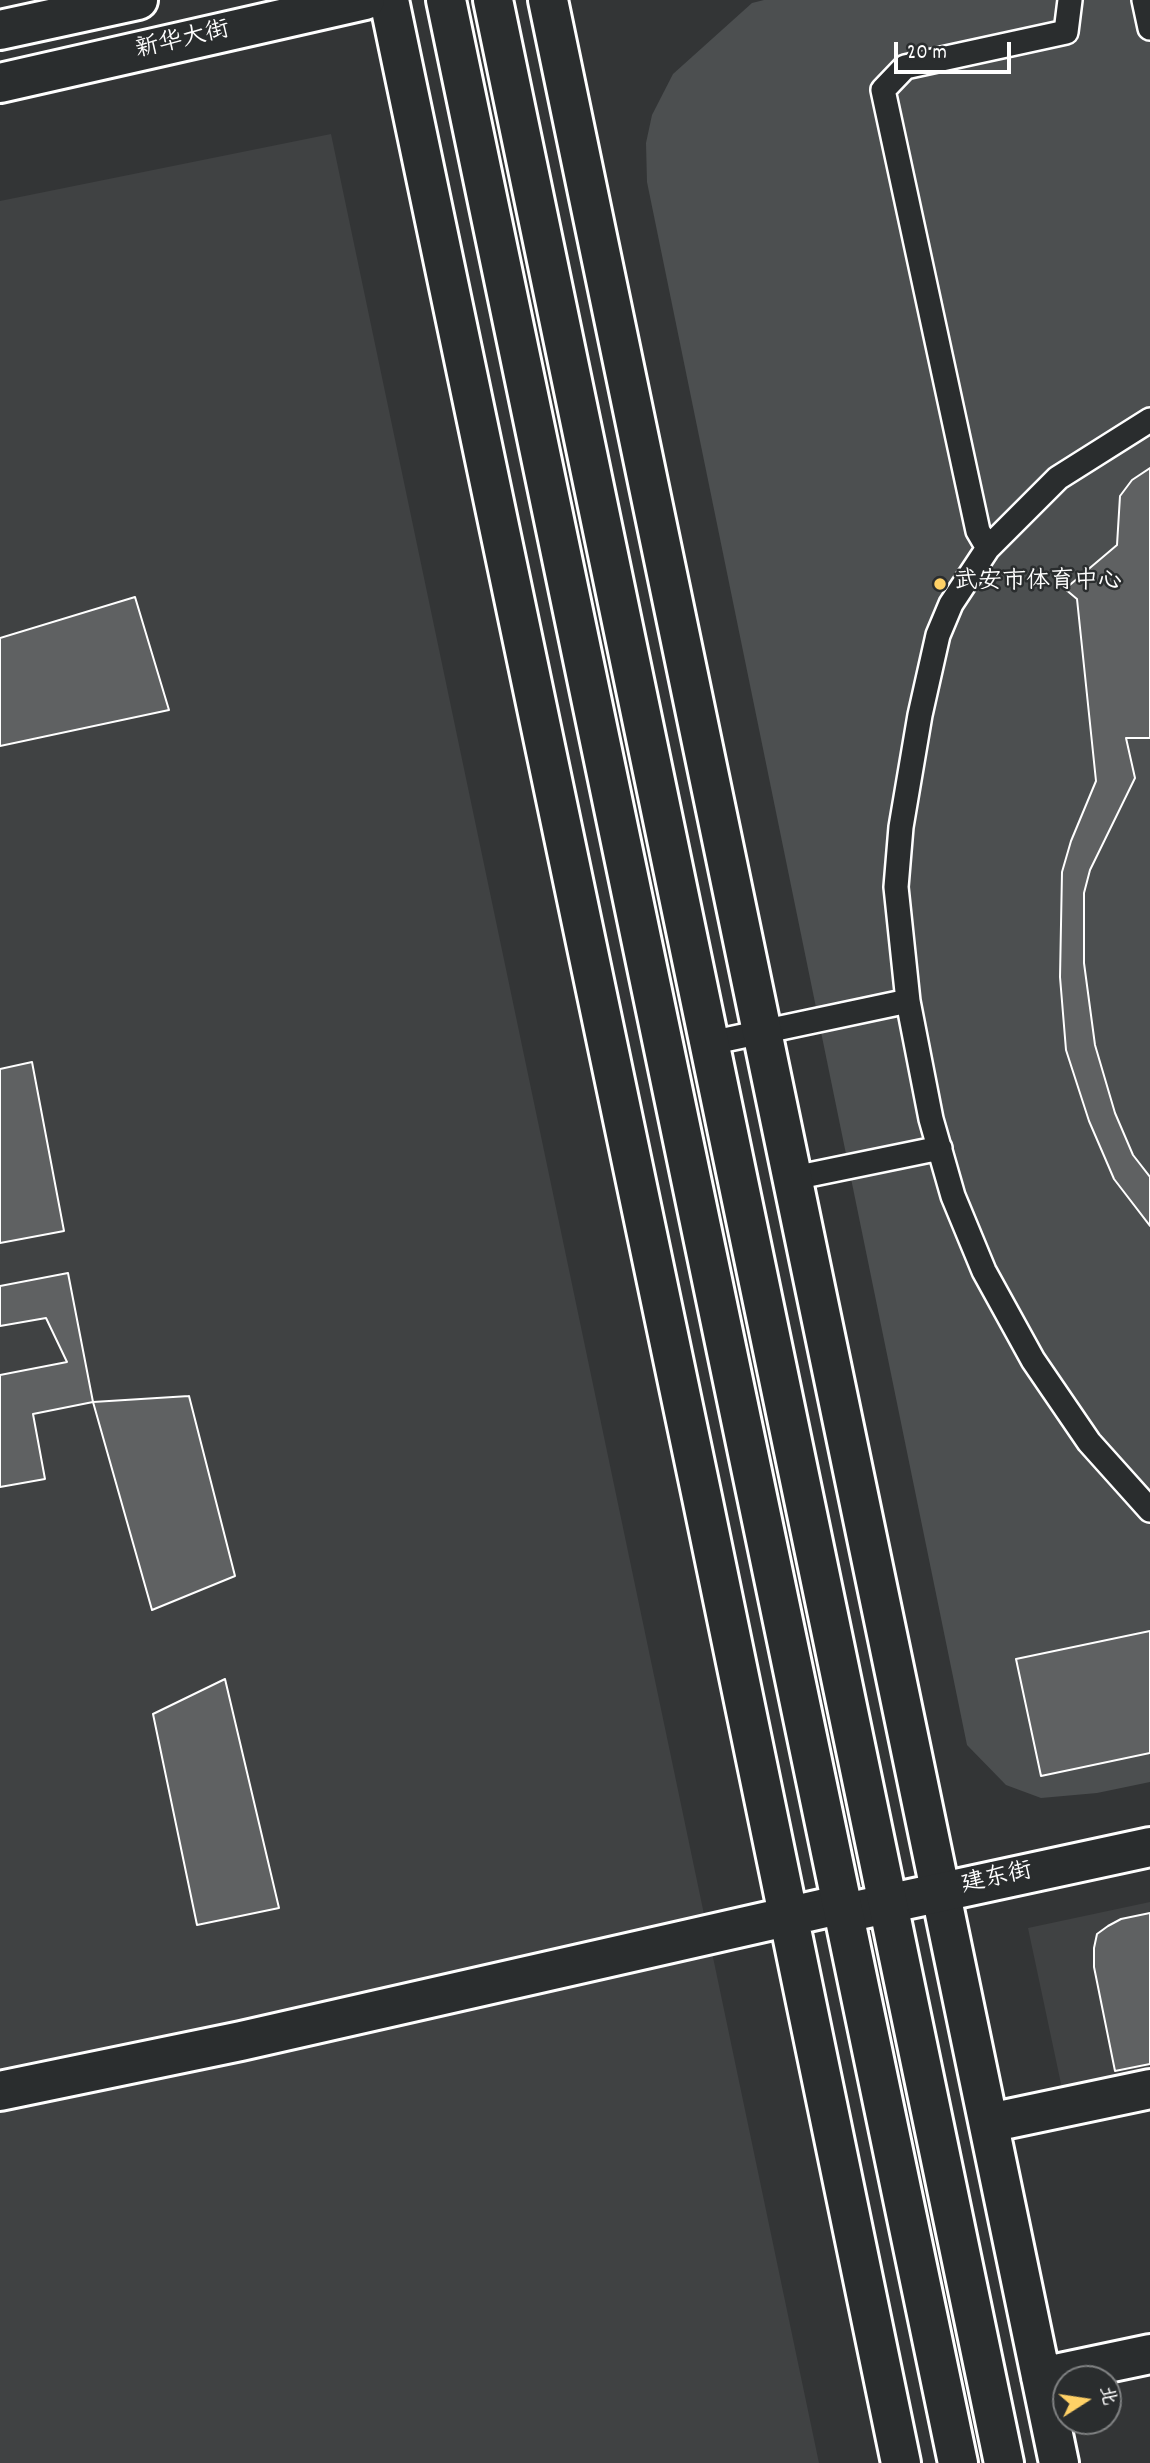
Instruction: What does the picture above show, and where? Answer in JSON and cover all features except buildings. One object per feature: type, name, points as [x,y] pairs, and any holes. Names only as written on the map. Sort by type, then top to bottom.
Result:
[{"type":"main road","name":"新华大街","points":[[0,30],[138,0]]},
{"type":"main road","name":"新华大街","points":[[0,83],[365,0]]},
{"type":"main road","points":[[389,0],[901,2463]]},
{"type":"main road","points":[[446,0],[958,2463]]},
{"type":"main road","points":[[493,0],[1004,2463]]},
{"type":"main road","points":[[548,0],[1059,2463]]},
{"type":"main road","name":"建东街","points":[[0,2091],[241,2041],[788,1916],[889,1903],[1150,1847]]},
{"type":"main road","points":[[989,2123],[1150,2089]]},
{"type":"main road","points":[[1041,2377],[1150,2354]]},
{"type":"lane","points":[[988,548],[978,531],[883,90],[905,67],[1066,32],[1070,0]]},
{"type":"lane","points":[[1144,0],[1150,28]]},
{"type":"lane","points":[[1150,419],[1058,478],[988,548],[951,604],[938,635],[920,715],[901,827],[896,887],[908,1001],[931,1119],[953,1196],[985,1271],[1032,1360],[1089,1442],[1150,1510]]},
{"type":"lane","points":[[710,1043],[908,1001]]},
{"type":"lane","points":[[794,1178],[940,1148]]},
{"type":"shaded area","name":"武安市体育中心","points":[[764,0],[1150,0],[1150,1782],[1097,1793],[1041,1798],[1006,1785],[967,1745],[647,182],[646,143],[652,115],[673,74],[752,3]]},
{"type":"shaded area","points":[[331,134],[819,2463],[0,2463],[0,201]]},
{"type":"shaded area","points":[[1150,1902],[1150,2080],[1064,2098],[1028,1928]]},
{"type":"place","name":"武安市体育中心","points":[[940,584]]}]
